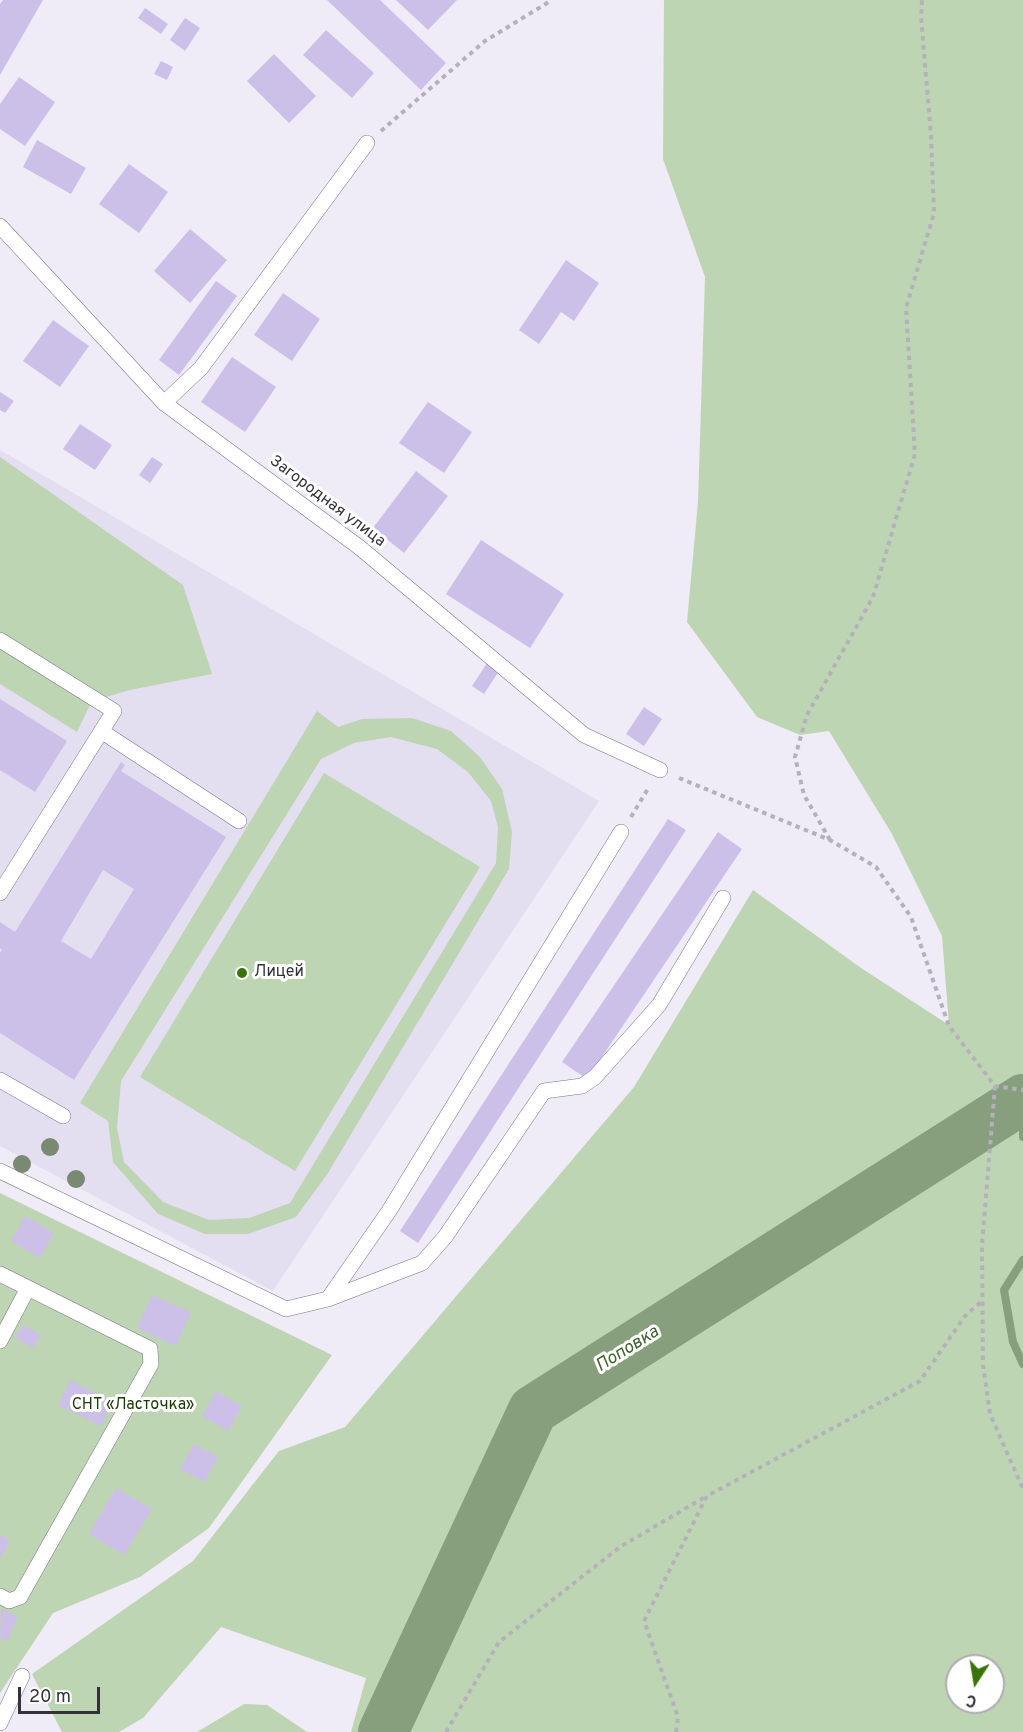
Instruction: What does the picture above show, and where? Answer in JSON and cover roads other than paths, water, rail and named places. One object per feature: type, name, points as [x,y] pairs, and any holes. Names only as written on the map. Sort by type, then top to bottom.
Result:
[{"type":"lane","points":[[164,403],[201,368],[367,143]]},
{"type":"lane","name":"Загородная улица","points":[[0,226],[164,403],[359,547],[584,735],[660,771]]},
{"type":"lane","points":[[0,640],[114,711],[0,893]]},
{"type":"lane","points":[[102,731],[239,821]]},
{"type":"lane","points":[[328,1299],[390,1211],[621,832]]},
{"type":"lane","points":[[0,1171],[286,1309],[328,1299],[422,1263],[445,1237],[544,1091],[582,1086],[595,1077],[659,1005],[723,898]]},
{"type":"lane","points":[[0,1080],[63,1116]]},
{"type":"lane","points":[[0,1274],[150,1349],[151,1364],[20,1597],[9,1601],[0,1596]]},
{"type":"lane","points":[[0,1341],[28,1288]]},
{"type":"lane","points":[[0,1724],[22,1676]]},
{"type":"waterway","name":"Поповка","points":[[383,1732],[533,1410],[1023,1099]]},
{"type":"waterway","points":[[1023,1128],[1023,1137]]},
{"type":"waterway","points":[[1023,1260],[1004,1290],[1013,1342],[1023,1364]]},
{"type":"place","name":"Лицей","points":[[242,973]]},
{"type":"park label","name":"СНТ «Ласточка»","points":[[133,1406]]}]
